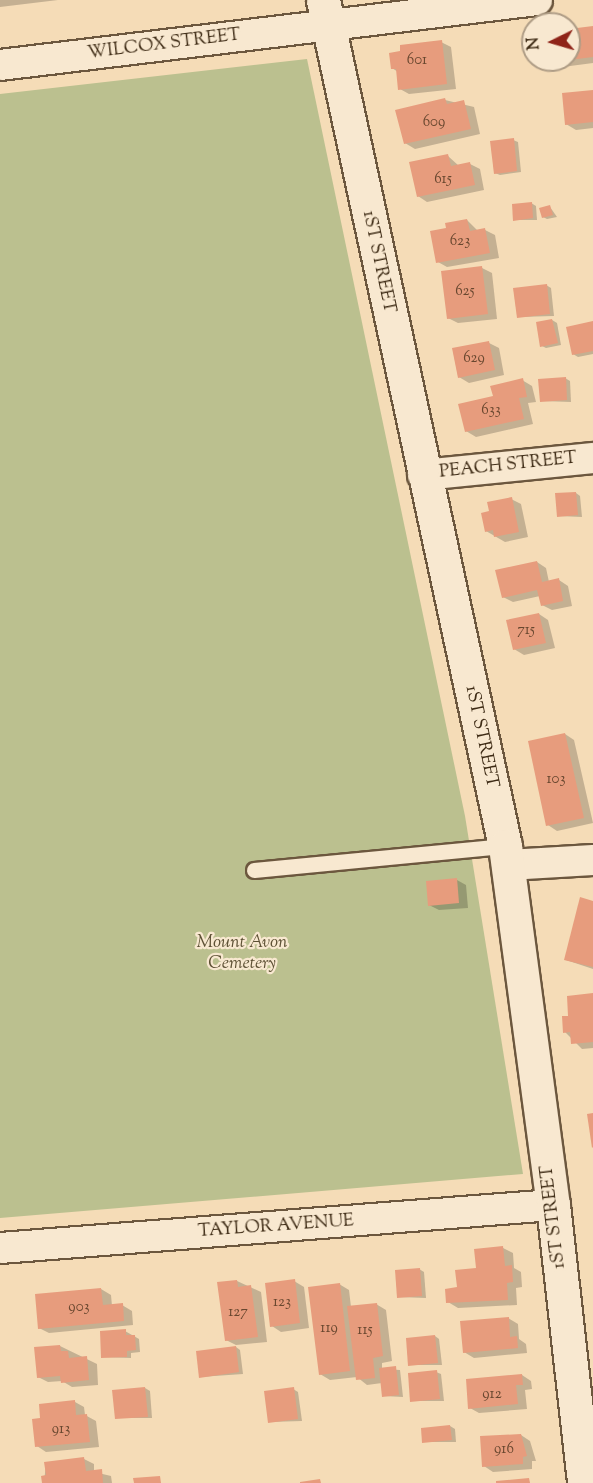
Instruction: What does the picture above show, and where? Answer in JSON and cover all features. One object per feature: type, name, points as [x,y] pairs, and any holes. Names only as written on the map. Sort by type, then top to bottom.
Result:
[{"type":"street","name":"WILCOX STREET","points":[[0,64],[326,13],[537,0]]},
{"type":"street","name":"1ST STREET","points":[[326,13],[506,855],[553,1205],[584,1483]]},
{"type":"street","name":"PEACH STREET","points":[[423,475],[593,458]]},
{"type":"street","points":[[506,855],[593,860]]},
{"type":"street","name":"TAYLOR AVENUE","points":[[0,1248],[553,1205]]},
{"type":"lane","points":[[254,870],[506,855]]},
{"type":"green space","name":"Mount Avon Cemetery","points":[[307,59],[465,816],[523,1174],[0,1218],[0,94]]},
{"type":"building","points":[[593,26],[593,57],[581,58],[581,28]]},
{"type":"building","points":[[442,40],[447,84],[398,90],[396,69],[391,69],[389,53],[400,51],[400,45]]},
{"type":"building","points":[[593,90],[593,122],[565,125],[562,93]]},
{"type":"building","points":[[445,98],[447,104],[464,100],[471,129],[404,144],[395,110]]},
{"type":"building","points":[[514,138],[517,171],[494,174],[490,141]]},
{"type":"building","points":[[448,154],[451,166],[470,162],[475,185],[417,197],[409,162]]},
{"type":"building","points":[[532,202],[533,218],[513,221],[512,204]]},
{"type":"building","points":[[550,205],[553,215],[542,218],[539,208]]},
{"type":"building","points":[[467,219],[470,231],[485,228],[490,253],[436,263],[430,231],[446,228],[445,223]]},
{"type":"building","points":[[482,266],[488,314],[447,319],[441,271]]},
{"type":"building","points":[[547,284],[550,314],[517,318],[513,288]]},
{"type":"building","points":[[552,319],[558,343],[540,347],[536,322]]},
{"type":"building","points":[[593,321],[593,351],[572,355],[566,327]]},
{"type":"building","points":[[489,341],[495,370],[458,378],[452,348]]},
{"type":"building","points":[[566,377],[567,400],[540,402],[538,379]]},
{"type":"building","points":[[523,378],[527,397],[519,398],[524,419],[465,432],[458,404],[493,396],[490,386]]},
{"type":"building","points":[[576,492],[578,515],[557,517],[555,493]]},
{"type":"building","points":[[512,497],[519,532],[494,537],[493,530],[485,532],[481,513],[489,511],[487,502]]},
{"type":"building","points":[[537,561],[542,582],[559,578],[563,601],[541,606],[537,590],[502,598],[495,570]]},
{"type":"building","points":[[539,613],[546,643],[513,650],[506,620]]},
{"type":"building","points":[[565,733],[584,818],[546,826],[528,741]]},
{"type":"building","points":[[457,878],[459,903],[428,906],[426,881]]},
{"type":"building","points":[[580,897],[593,901],[593,967],[564,960]]},
{"type":"building","points":[[593,993],[593,1042],[571,1044],[570,1032],[563,1033],[562,1016],[568,1016],[567,996]]},
{"type":"building","points":[[593,1113],[593,1147],[592,1148],[587,1114]]},
{"type":"building","points":[[503,1246],[505,1266],[512,1265],[513,1282],[507,1283],[508,1300],[446,1303],[445,1289],[457,1287],[455,1270],[476,1268],[474,1249]]},
{"type":"building","points":[[420,1268],[422,1296],[397,1298],[395,1270]]},
{"type":"building","points":[[295,1279],[300,1323],[270,1327],[265,1283]]},
{"type":"building","points":[[237,1280],[238,1287],[251,1285],[258,1337],[225,1341],[217,1282]]},
{"type":"building","points":[[340,1283],[350,1371],[319,1375],[308,1287]]},
{"type":"building","points":[[101,1288],[103,1305],[123,1303],[124,1321],[38,1329],[35,1294]]},
{"type":"building","points":[[377,1303],[383,1356],[373,1358],[375,1378],[356,1380],[347,1306]]},
{"type":"building","points":[[509,1317],[510,1337],[517,1336],[518,1348],[463,1353],[460,1321]]},
{"type":"building","points":[[126,1329],[126,1335],[135,1335],[136,1350],[127,1351],[127,1357],[101,1358],[100,1331]]},
{"type":"building","points":[[435,1335],[438,1363],[408,1366],[406,1338]]},
{"type":"building","points":[[60,1345],[61,1351],[68,1351],[69,1358],[87,1356],[89,1380],[61,1383],[60,1376],[37,1378],[34,1347]]},
{"type":"building","points":[[236,1346],[239,1372],[199,1378],[196,1351]]},
{"type":"building","points":[[396,1366],[399,1395],[382,1397],[379,1368]]},
{"type":"building","points":[[437,1370],[440,1399],[410,1402],[408,1373]]},
{"type":"building","points":[[522,1374],[523,1385],[516,1385],[518,1404],[468,1409],[466,1379]]},
{"type":"building","points":[[145,1387],[148,1417],[115,1419],[112,1390]]},
{"type":"building","points":[[294,1387],[298,1419],[268,1423],[264,1391]]},
{"type":"building","points":[[75,1400],[76,1415],[87,1414],[90,1442],[35,1447],[32,1419],[40,1418],[39,1404]]},
{"type":"building","points":[[450,1425],[452,1440],[422,1443],[421,1428]]},
{"type":"building","points":[[521,1434],[527,1456],[523,1457],[523,1464],[482,1467],[480,1436]]},
{"type":"building","points":[[84,1457],[86,1471],[102,1469],[103,1483],[42,1483],[41,1476],[46,1475],[44,1462]]},
{"type":"building","points":[[160,1476],[161,1483],[134,1483],[133,1478]]},
{"type":"building","points":[[529,1478],[530,1483],[496,1483],[496,1481]]},
{"type":"building","points":[[320,1479],[321,1483],[300,1483],[300,1482]]}]
